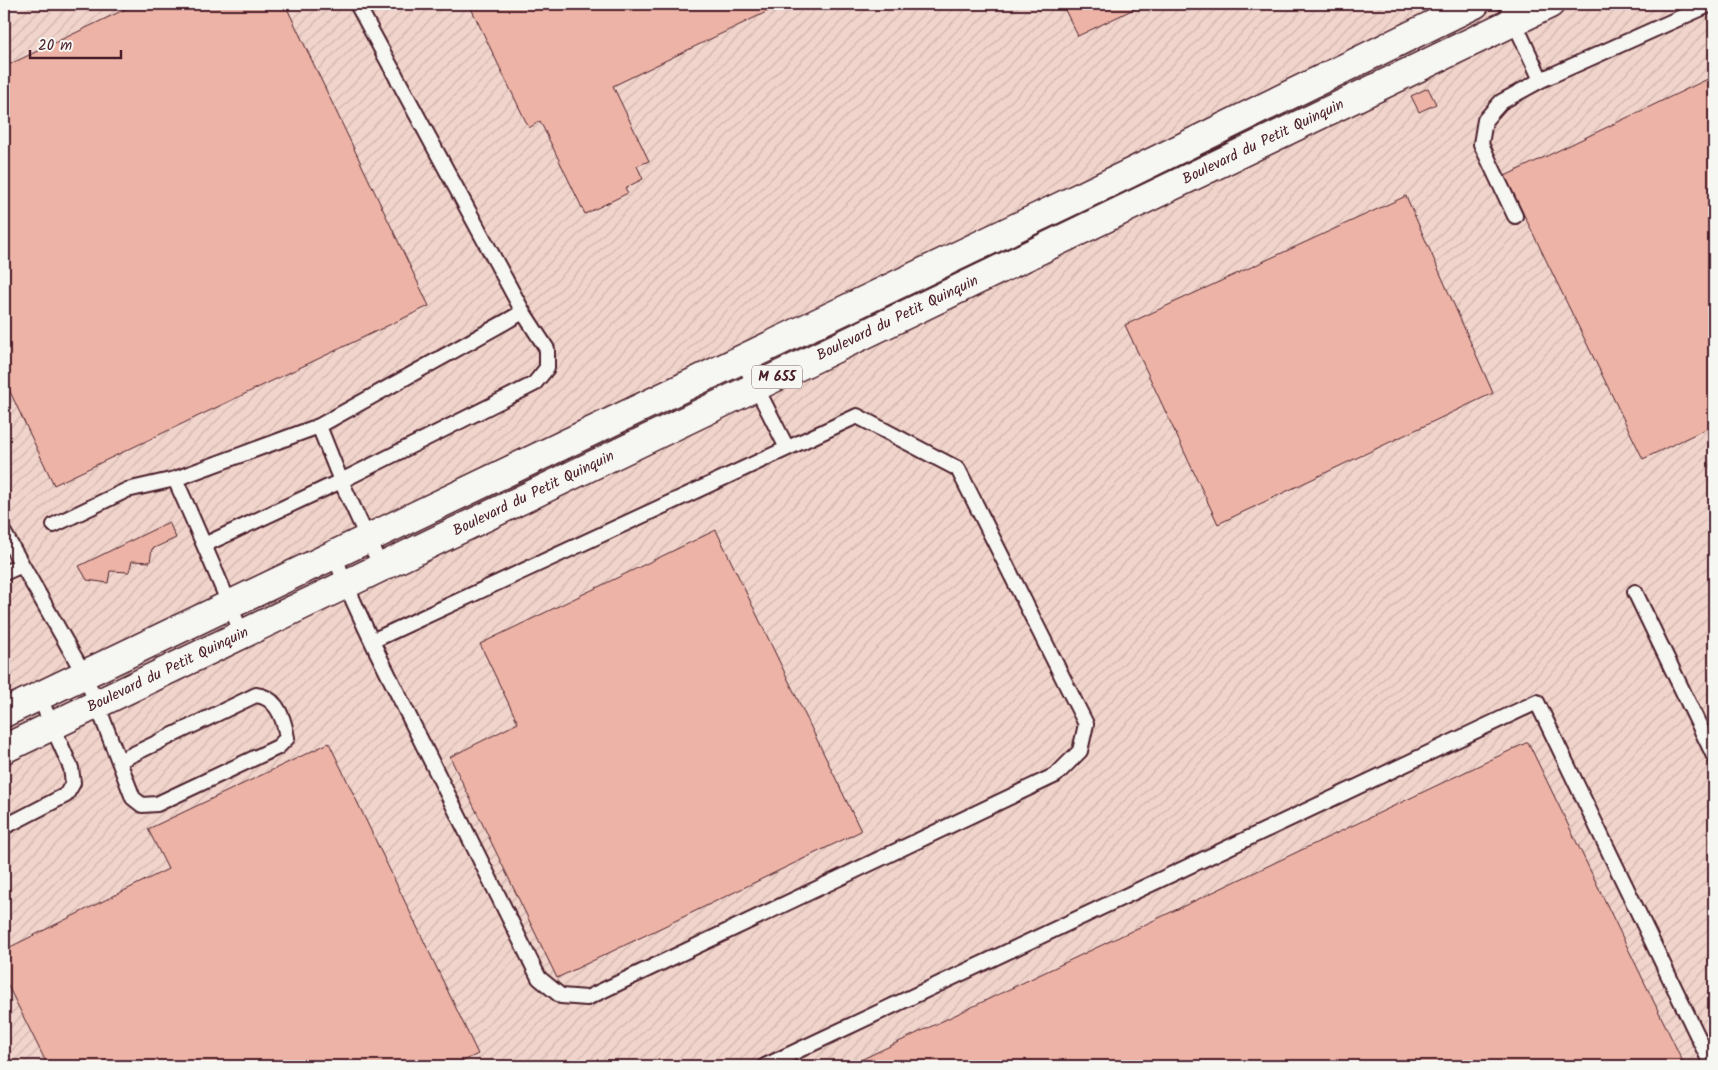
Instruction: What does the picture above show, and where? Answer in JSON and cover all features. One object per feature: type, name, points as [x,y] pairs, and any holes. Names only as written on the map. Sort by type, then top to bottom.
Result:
[{"type":"main road","name":"Boulevard du Petit Quinquin","points":[[4,712],[742,360],[1476,4]]},
{"type":"main road","name":"Boulevard du Petit Quinquin","points":[[4,749],[756,387],[1510,12],[1550,4]]},
{"type":"lane","points":[[204,545],[341,480],[534,384],[547,368],[547,349],[523,312],[357,4]]},
{"type":"lane","points":[[1514,216],[1481,144],[1485,120],[1501,102],[1541,80],[1711,4]]},
{"type":"lane","points":[[1510,12],[1541,80]]},
{"type":"lane","points":[[54,525],[127,490],[175,479],[319,426],[523,312]]},
{"type":"lane","points":[[742,360],[787,448]]},
{"type":"lane","points":[[334,554],[372,641],[540,978],[561,996],[587,998],[1056,775],[1080,751],[1086,724],[958,469],[856,416],[372,641]]},
{"type":"lane","points":[[319,426],[341,480],[381,567]]},
{"type":"lane","points":[[175,479],[242,634]]},
{"type":"lane","points":[[4,533],[84,674],[98,704],[119,761],[133,798],[142,805],[157,804],[278,746],[286,738],[285,726],[273,702],[266,696],[256,695],[119,761]]},
{"type":"lane","points":[[4,573],[22,565]]},
{"type":"lane","points":[[1635,592],[1714,756]]},
{"type":"lane","points":[[4,827],[66,795],[73,783],[71,768],[39,696]]},
{"type":"lane","points":[[765,1066],[1537,702],[1712,1066]]},
{"type":"shaded area","points":[[33,4],[1714,4],[1714,1066],[4,1066],[4,18]]},
{"type":"building","points":[[136,4],[285,4],[429,306],[54,485],[4,379],[4,67]]},
{"type":"building","points":[[469,4],[783,4],[613,86],[649,161],[637,166],[643,179],[625,188],[628,193],[585,214],[540,121],[529,128]]},
{"type":"building","points":[[1062,4],[1144,4],[1078,36]]},
{"type":"building","points":[[1714,76],[1714,425],[1643,459],[1505,176]]},
{"type":"building","points":[[1428,88],[1436,104],[1419,112],[1411,96]]},
{"type":"building","points":[[1406,196],[1493,393],[1218,524],[1125,325]]},
{"type":"building","points":[[169,522],[176,538],[152,549],[150,562],[132,561],[129,572],[110,571],[108,583],[87,580],[79,566]]},
{"type":"building","points":[[716,530],[861,831],[557,978],[450,757],[518,723],[480,644]]},
{"type":"building","points":[[1528,742],[1685,1066],[848,1066]]},
{"type":"building","points":[[329,743],[478,1054],[453,1066],[48,1066],[4,978],[4,950],[168,869],[148,829]]}]
